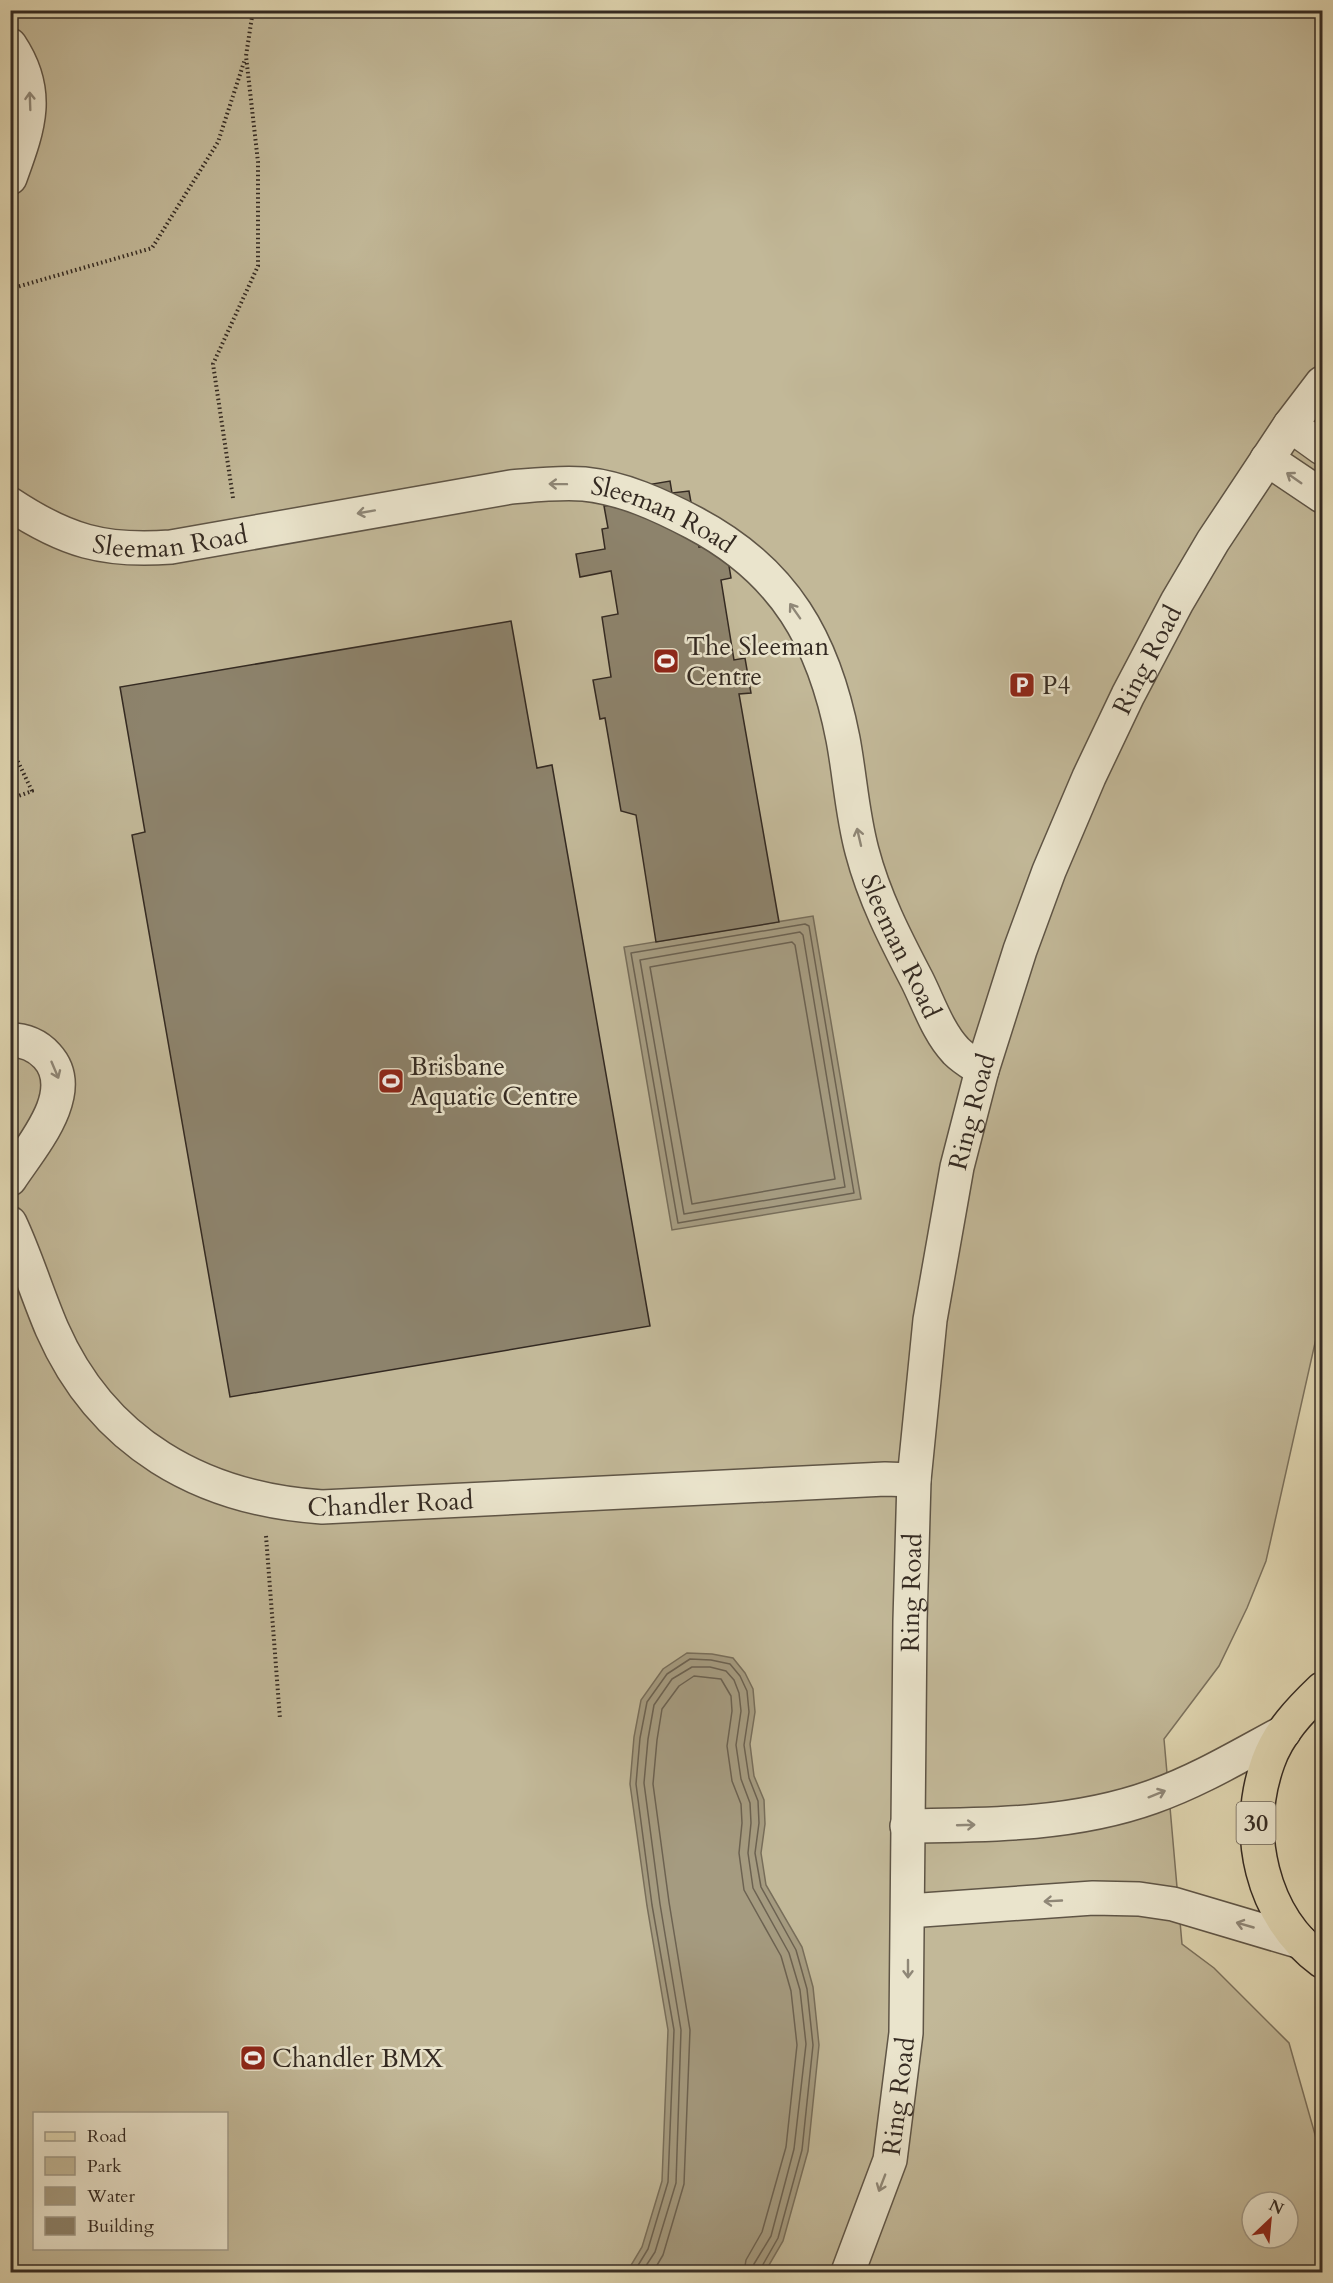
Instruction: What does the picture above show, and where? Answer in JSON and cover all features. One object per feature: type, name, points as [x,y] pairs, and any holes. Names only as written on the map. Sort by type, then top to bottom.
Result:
[{"type":"main road","name":"30","points":[[1316,1956],[1281,1916],[1268,1887],[1259,1856],[1256,1823],[1259,1792],[1268,1760],[1284,1732],[1302,1708],[1323,1689]]},
{"type":"lane","points":[[10,45],[26,74],[31,109],[25,136],[10,178]]},
{"type":"lane","name":"Ring Road","points":[[848,2272],[890,2160],[906,2033],[907,1827],[914,1480],[930,1320],[957,1167],[982,1070],[1020,950],[1049,871],[1089,777],[1177,602],[1213,541],[1290,425],[1323,383]]},
{"type":"lane","points":[[1290,425],[1323,448]]},
{"type":"lane","points":[[1267,459],[1323,496]]},
{"type":"lane","name":"Sleeman Road","points":[[10,504],[56,532],[84,542],[135,550],[171,547],[511,487],[550,483],[585,484],[637,496],[671,510],[726,542],[745,555],[786,598],[816,648],[835,700],[855,823],[862,853],[884,917],[942,1032],[955,1050],[982,1070]]},
{"type":"lane","points":[[10,1040],[26,1041],[42,1050],[55,1064],[60,1081],[58,1098],[51,1115],[10,1179]]},
{"type":"lane","name":"Chandler Road","points":[[10,1222],[52,1330],[83,1385],[103,1411],[138,1443],[164,1462],[234,1492],[291,1505],[322,1507],[885,1479],[914,1480]]},
{"type":"lane","points":[[907,1827],[1043,1821],[1118,1806],[1152,1797],[1212,1771],[1284,1732]]},
{"type":"lane","points":[[908,1911],[1093,1898],[1139,1899],[1173,1904],[1316,1956]]},
{"type":"path","points":[[10,287],[17,287],[152,248],[218,142],[246,56],[253,10]]},
{"type":"path","points":[[239,535],[221,432],[213,364],[258,266],[258,162],[246,56]]},
{"type":"path","points":[[10,745],[32,791],[10,799]]},
{"type":"path","points":[[260,1499],[266,1525],[280,1719]]},
{"type":"green space","name":"The Sleeman Centre","points":[[11,11],[1322,11],[1322,1312],[1266,1561],[1247,1608],[1219,1666],[1164,1739],[1182,1944],[1214,1968],[1289,2043],[1322,2159],[1322,2272],[11,2272]]},
{"type":"water","points":[[813,916],[861,1199],[672,1230],[624,947]]},
{"type":"water","points":[[687,1653],[733,1658],[745,1673],[753,1689],[755,1712],[750,1744],[754,1776],[764,1800],[765,1824],[761,1853],[766,1885],[802,1947],[813,1987],[819,2045],[808,2151],[783,2241],[765,2272],[627,2272],[642,2247],[662,2181],[668,2030],[647,1906],[630,1784],[634,1737],[641,1700],[663,1669]]},
{"type":"building","points":[[670,481],[672,493],[689,491],[699,547],[725,542],[731,578],[721,580],[734,660],[745,658],[751,693],[739,694],[779,922],[656,942],[636,815],[621,811],[605,718],[600,719],[593,680],[611,677],[602,617],[618,614],[611,571],[580,577],[576,554],[605,549],[602,529],[608,528],[604,506],[631,502],[629,488]]},
{"type":"building","name":"Brisbane Aquatic Centre","points":[[511,621],[537,768],[552,765],[650,1326],[230,1397],[132,835],[145,832],[120,687]]},
{"type":"place","name":"The Sleeman Centre","points":[[666,661]]},
{"type":"place","name":"P4","points":[[1022,685]]},
{"type":"place","name":"Brisbane Aquatic Centre","points":[[391,1081]]},
{"type":"place","name":"Chandler BMX","points":[[253,2058]]}]
